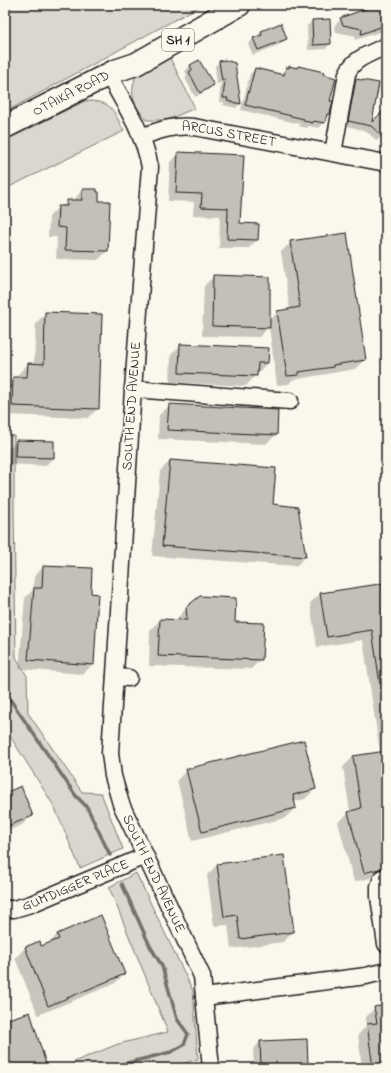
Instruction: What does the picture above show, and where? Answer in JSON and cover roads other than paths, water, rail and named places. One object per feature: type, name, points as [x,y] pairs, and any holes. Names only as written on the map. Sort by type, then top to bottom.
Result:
[{"type":"highway","name":"OTAIKA ROAD","points":[[112,74],[127,56],[219,5]]},
{"type":"highway","name":"OTAIKA ROAD","points":[[5,127],[112,74],[136,64],[239,5]]},
{"type":"street","points":[[333,153],[347,74],[354,63],[386,46]]},
{"type":"street","points":[[112,74],[141,137]]},
{"type":"street","name":"ARCUS STREET","points":[[141,137],[168,128],[188,126],[386,163]]},
{"type":"street","name":"SOUTH END AVENUE","points":[[141,137],[147,152],[150,167],[133,389],[122,678],[110,753],[113,776],[121,804],[202,976],[211,1068]]},
{"type":"street","points":[[133,389],[290,401]]},
{"type":"street","name":"GUMDIGGER PLACE","points":[[5,909],[14,909],[31,904],[145,856]]},
{"type":"street","points":[[386,877],[382,878],[378,886],[378,897],[386,944]]},
{"type":"street","points":[[204,997],[366,976],[386,971]]},
{"type":"waterway","points":[[5,551],[8,583],[5,626]]},
{"type":"waterway","points":[[5,692],[76,796],[87,807],[110,855]]},
{"type":"waterway","points":[[107,1068],[171,1052],[184,1045],[188,1034],[177,1019],[162,966],[150,946],[122,884]]}]
